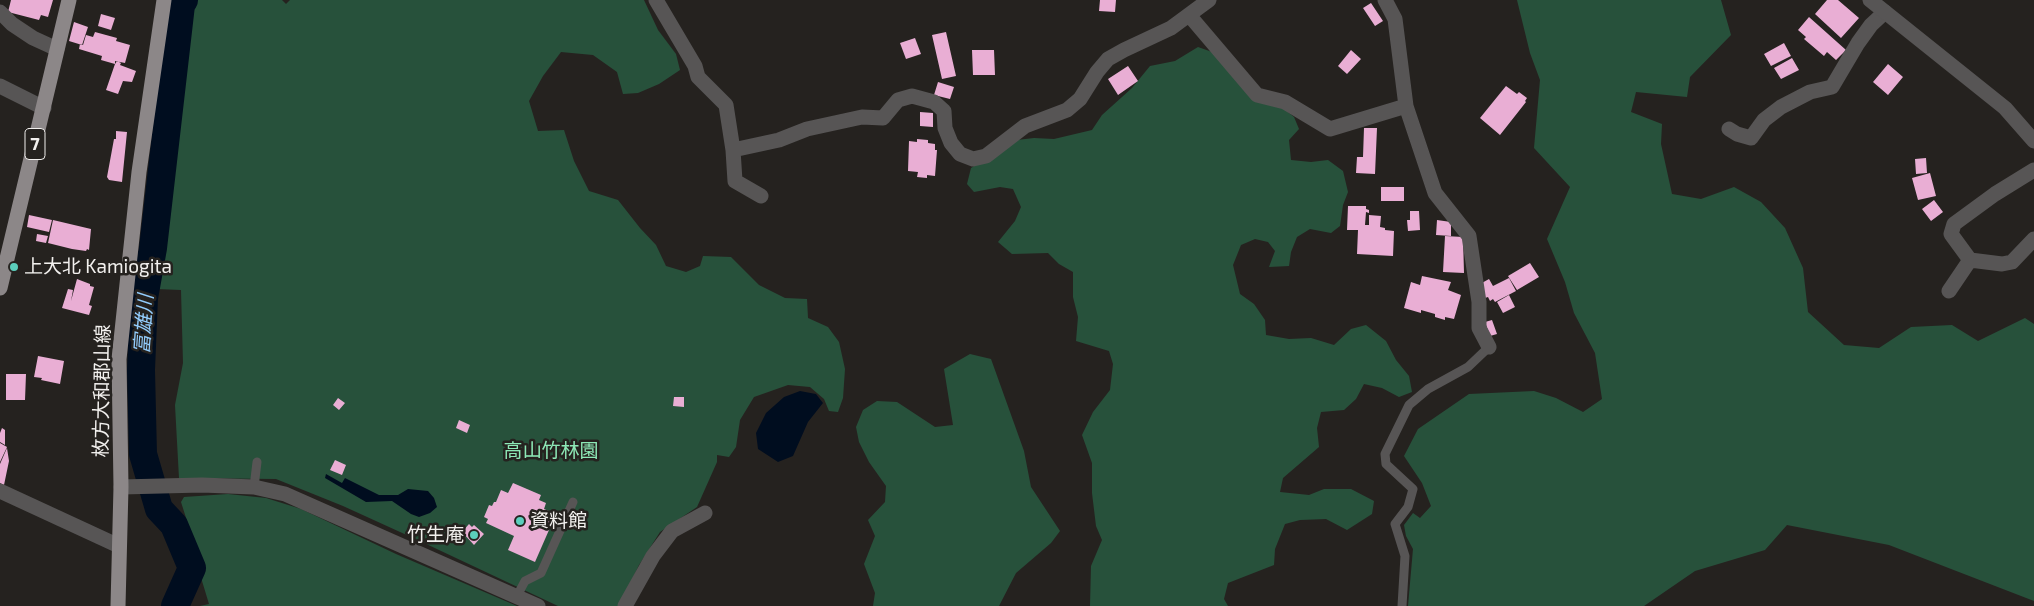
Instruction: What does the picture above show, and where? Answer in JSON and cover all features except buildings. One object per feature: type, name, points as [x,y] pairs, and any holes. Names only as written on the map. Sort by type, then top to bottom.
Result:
[{"type":"main road","name":"7","points":[[0,288],[69,0]]},
{"type":"main road","name":"枚方大和郡山線","points":[[118,606],[119,546],[128,487],[119,359],[139,172],[164,0]]},
{"type":"street","points":[[656,0],[694,66],[698,77],[726,105],[733,150],[735,181],[761,196]]},
{"type":"street","points":[[733,150],[778,140],[808,129],[862,117],[883,118],[898,100],[912,96],[934,102],[944,111],[945,128],[951,143],[960,154],[974,160],[986,156],[1026,126],[1067,110],[1080,99],[1097,72],[1108,60],[1124,50],[1171,28],[1209,0]]},
{"type":"street","points":[[1385,0],[1395,19],[1406,106],[1436,193],[1469,236],[1479,302],[1479,328],[1489,347]]},
{"type":"street","points":[[1870,0],[2005,108],[2034,141]]},
{"type":"street","points":[[0,12],[12,24],[33,38],[56,49]]},
{"type":"street","points":[[1729,130],[1752,138],[1764,120],[1781,107],[1810,92],[1832,87],[1858,43],[1871,25],[1885,12]]},
{"type":"street","points":[[1188,15],[1256,95],[1286,102],[1330,129],[1406,106]]},
{"type":"street","points":[[0,86],[44,108]]},
{"type":"street","points":[[2034,170],[1995,194],[1954,224],[1950,234],[1970,260],[2002,264],[2012,262],[2034,239]]},
{"type":"street","points":[[1948,291],[1970,260]]},
{"type":"street","points":[[128,487],[202,485],[254,487],[285,494],[538,606]]},
{"type":"street","points":[[0,491],[119,546]]},
{"type":"street","points":[[625,606],[653,556],[672,531],[705,513]]},
{"type":"lane","points":[[1402,606],[1405,556],[1395,524],[1408,507],[1413,489],[1386,464],[1385,454],[1409,405],[1428,389],[1468,367],[1489,347]]},
{"type":"lane","points":[[254,487],[257,462]]},
{"type":"lane","points":[[517,596],[525,581],[541,573],[573,502]]},
{"type":"green space","name":"高山竹林園","points":[[197,0],[282,0],[286,4],[290,0],[644,0],[658,30],[676,54],[680,70],[659,84],[638,93],[623,94],[617,72],[593,55],[561,52],[543,76],[529,101],[538,131],[564,130],[574,161],[589,191],[618,200],[656,245],[666,266],[686,272],[700,266],[703,256],[731,257],[759,285],[785,298],[807,299],[808,318],[828,327],[839,342],[845,369],[843,398],[838,412],[829,411],[824,399],[810,387],[788,385],[754,397],[740,420],[736,447],[729,457],[717,455],[717,462],[697,507],[660,532],[639,565],[619,606],[558,606],[343,506],[276,479],[179,478],[175,405],[183,363],[181,290],[157,289],[175,147],[181,46],[187,24],[188,9],[195,6]]},
{"type":"green space","points":[[1517,0],[1721,0],[1731,35],[1690,77],[1687,97],[1636,92],[1631,112],[1662,124],[1661,144],[1672,194],[1701,199],[1734,187],[1761,202],[1785,228],[1803,268],[1808,312],[1844,345],[1879,348],[1911,327],[1952,325],[1978,341],[2025,318],[2034,324],[2034,601],[1889,545],[1787,525],[1765,550],[1695,571],[1644,606],[1408,606],[1413,549],[1406,536],[1404,525],[1413,513],[1420,518],[1431,506],[1422,483],[1404,456],[1418,429],[1469,394],[1534,391],[1556,398],[1583,412],[1602,399],[1595,353],[1574,313],[1565,282],[1547,239],[1570,187],[1534,148],[1540,80],[1530,53]]},
{"type":"green space","points":[[1198,47],[1215,53],[1294,117],[1299,129],[1289,140],[1291,160],[1311,162],[1328,160],[1343,171],[1348,192],[1343,205],[1340,226],[1331,233],[1310,229],[1297,237],[1291,252],[1289,266],[1269,267],[1275,251],[1268,242],[1255,239],[1241,245],[1233,265],[1240,294],[1254,304],[1265,320],[1266,335],[1289,339],[1311,338],[1334,345],[1351,329],[1366,325],[1386,341],[1396,360],[1409,376],[1412,392],[1399,397],[1382,388],[1364,384],[1356,399],[1344,410],[1321,412],[1317,428],[1319,447],[1283,478],[1280,492],[1309,495],[1324,489],[1351,489],[1374,501],[1372,514],[1347,530],[1326,519],[1300,520],[1285,524],[1275,549],[1274,565],[1228,583],[1224,599],[1228,606],[1090,606],[1091,566],[1102,540],[1096,526],[1092,493],[1092,463],[1082,435],[1093,412],[1110,390],[1113,364],[1109,351],[1076,341],[1078,317],[1073,297],[1073,272],[1059,264],[1048,253],[1012,254],[998,242],[1015,221],[1021,207],[1013,189],[1000,187],[974,192],[967,184],[971,168],[1017,140],[1034,138],[1054,139],[1092,130],[1102,115],[1132,88],[1150,66],[1175,61]]},
{"type":"green space","points":[[970,354],[991,359],[1024,451],[1031,487],[1060,531],[1051,543],[1016,573],[999,606],[873,606],[875,593],[864,564],[875,536],[868,520],[885,502],[886,486],[869,462],[859,442],[856,427],[863,410],[877,401],[897,402],[935,427],[953,425],[944,369]]},
{"type":"green space","points":[[228,494],[266,498],[301,509],[396,554],[517,606],[200,606],[209,604],[199,571],[187,542],[188,524],[181,502],[184,497]]},
{"type":"water","points":[[800,391],[816,394],[823,403],[808,422],[793,456],[778,462],[758,449],[756,433],[766,413],[784,397]]},
{"type":"water","points":[[326,474],[342,483],[345,478],[379,495],[398,495],[408,489],[428,491],[434,498],[437,507],[430,513],[419,517],[392,501],[366,502],[325,478]]},
{"type":"waterway","name":"富雄川","points":[[175,606],[192,568],[174,525],[159,509],[143,454],[141,370],[144,298],[153,248],[181,5],[184,0]]},
{"type":"place","name":"上大北 Kamiogita","points":[[14,267]]},
{"type":"place","name":"資料館","points":[[520,521]]},
{"type":"place","name":"竹生庵","points":[[474,535]]}]
